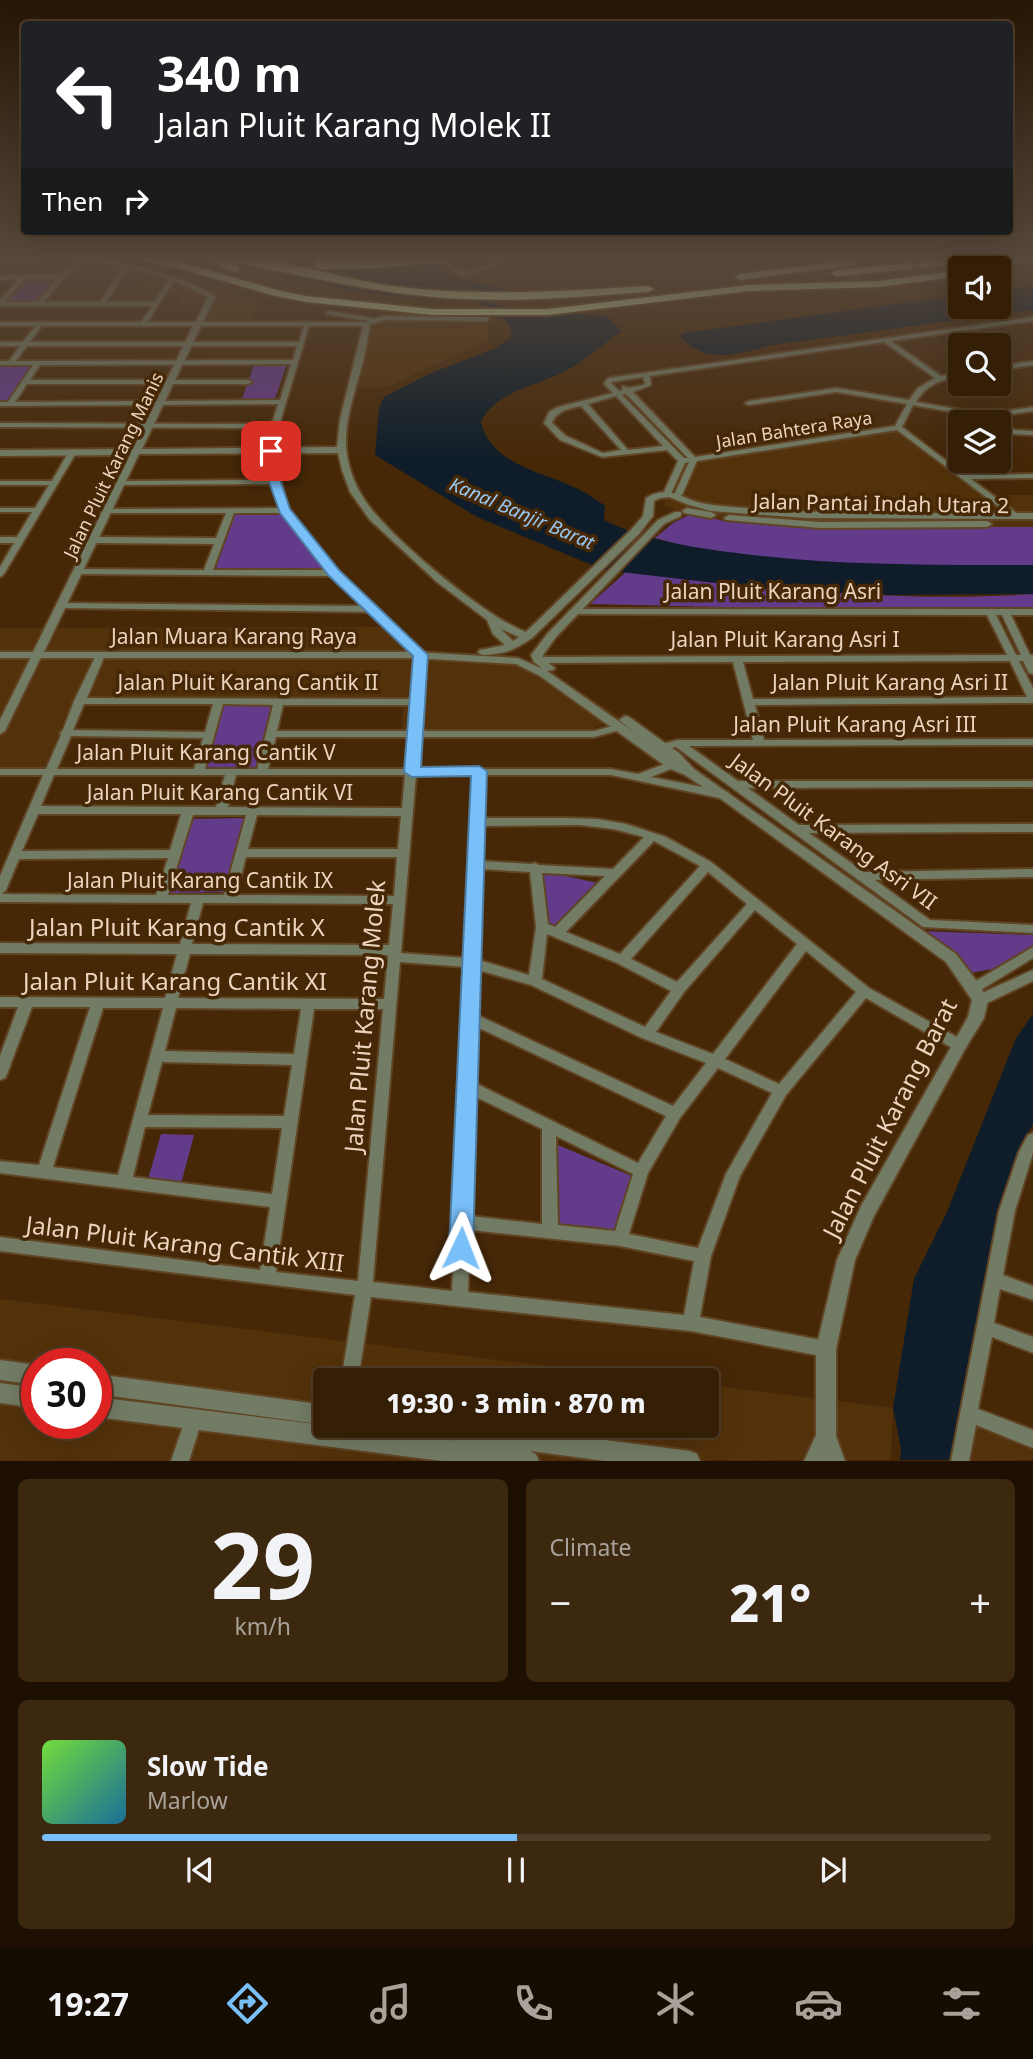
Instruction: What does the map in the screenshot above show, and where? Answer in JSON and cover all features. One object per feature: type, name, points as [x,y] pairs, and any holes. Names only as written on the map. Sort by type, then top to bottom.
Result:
[{"type":"street","points":[[11,363],[40,324]]},
{"type":"street","name":"Jalan Pluit Karang Manis","points":[[37,655],[199,324]]},
{"type":"street","points":[[308,324],[275,426],[271,451],[275,482],[284,510],[334,573],[421,655]]},
{"type":"street","points":[[369,324],[350,398],[342,450],[353,486],[363,505],[438,577],[492,620],[520,635],[528,636]]},
{"type":"street","points":[[667,494],[682,461],[608,384],[609,380],[996,324]]},
{"type":"street","points":[[885,340],[938,377],[948,376]]},
{"type":"street","points":[[0,344],[300,344]]},
{"type":"street","points":[[240,402],[256,362]]},
{"type":"street","points":[[0,363],[294,362]]},
{"type":"street","points":[[9,404],[38,363]]},
{"type":"street","points":[[1011,366],[1033,363]]},
{"type":"street","points":[[646,374],[649,384],[629,392],[582,402],[552,414],[548,423],[556,434],[602,456],[670,447]]},
{"type":"street","points":[[636,376],[619,382],[694,460],[678,495]]},
{"type":"street","name":"Jalan Bahtera Raya","points":[[898,428],[911,403],[926,383],[938,377]]},
{"type":"street","points":[[25,383],[248,382]]},
{"type":"street","points":[[749,403],[831,390],[951,410]]},
{"type":"street","points":[[0,404],[282,402]]},
{"type":"street","points":[[582,402],[628,453]]},
{"type":"street","points":[[1011,412],[1033,408]]},
{"type":"street","points":[[0,425],[275,426]]},
{"type":"street","name":"Jalan Bahtera Raya","points":[[682,461],[898,428],[1015,516]]},
{"type":"street","points":[[1011,431],[1033,433]]},
{"type":"street","points":[[0,453],[137,454],[342,450]]},
{"type":"street","points":[[0,572],[72,453]]},
{"type":"street","points":[[966,477],[1033,476]]},
{"type":"street","points":[[675,480],[685,481]]},
{"type":"street","points":[[122,483],[275,482]]},
{"type":"street","points":[[0,483],[54,484]]},
{"type":"street","points":[[492,620],[497,632],[513,647],[528,636],[635,532],[648,516],[649,502],[653,497],[678,495],[688,509]]},
{"type":"street","points":[[650,507],[658,512],[688,509]]},
{"type":"street","points":[[538,660],[539,650],[606,578],[661,523],[688,509]]},
{"type":"street","name":"Jalan Pantai Indah Utara 2","points":[[688,509],[820,516],[1033,516]]},
{"type":"street","name":"Jalan Pantai Indah Utara 2","points":[[688,509],[810,525],[1033,524]]},
{"type":"street","points":[[0,510],[38,510]]},
{"type":"street","points":[[208,573],[231,510]]},
{"type":"street","points":[[108,511],[284,510]]},
{"type":"street","points":[[0,540],[20,540]]},
{"type":"street","points":[[94,540],[219,541]]},
{"type":"street","points":[[79,572],[334,573]]},
{"type":"street","points":[[63,606],[373,608]]},
{"type":"street","name":"Jalan Pluit Karang Asri","points":[[573,612],[1033,614]]},
{"type":"street","points":[[991,614],[1033,699]]},
{"type":"street","points":[[1006,614],[1030,658],[1033,671]]},
{"type":"street","name":"Jalan Muara Karang Raya","points":[[467,656],[513,647]]},
{"type":"street","name":"Jalan Muara Karang Raya","points":[[0,655],[421,655],[518,661]]},
{"type":"street","points":[[0,731],[37,655]]},
{"type":"street","points":[[0,890],[100,655]]},
{"type":"street","name":"Jalan Pluit Karang Molek","points":[[351,1368],[365,1287],[421,655]]},
{"type":"street","name":"Jalan Pluit Karang Asri I","points":[[538,660],[1030,658]]},
{"type":"street","points":[[737,659],[760,744]]},
{"type":"street","name":"Jalan Pluit Karang Barat","points":[[538,660],[662,747],[681,766]]},
{"type":"street","name":"Jalan Pluit Karang Barat","points":[[518,661],[530,665],[681,766],[731,790],[951,958],[977,994],[976,1018],[958,1045],[867,1212],[846,1260],[826,1349],[825,1436],[835,1461]]},
{"type":"street","name":"Jalan Pluit Karang Asri II","points":[[748,702],[1033,699]]},
{"type":"street","name":"Jalan Pluit Karang Cantik II","points":[[79,701],[417,702]]},
{"type":"street","points":[[199,771],[219,702]]},
{"type":"street","points":[[262,771],[279,702]]},
{"type":"street","points":[[272,734],[594,734],[620,727]]},
{"type":"street","points":[[65,733],[210,735]]},
{"type":"street","name":"Jalan Pluit Karang Asri III","points":[[678,743],[1033,742]]},
{"type":"street","points":[[662,747],[678,743]]},
{"type":"street","name":"Jalan Pluit Karang Asri VII","points":[[678,743],[731,790],[797,828],[928,924],[1033,929]]},
{"type":"street","points":[[639,777],[681,766]]},
{"type":"street","points":[[221,811],[232,771]]},
{"type":"street","points":[[460,1299],[479,771]]},
{"type":"street","name":"Jalan Pluit Karang Cantik V","points":[[0,772],[611,772],[731,790]]},
{"type":"street","points":[[731,790],[1033,784]]},
{"type":"street","name":"Jalan Pluit Karang Cantik VI","points":[[33,810],[407,812]]},
{"type":"street","points":[[161,899],[188,811]]},
{"type":"street","points":[[229,898],[252,812]]},
{"type":"street","points":[[478,822],[612,825],[652,836],[684,850],[707,864],[864,990],[958,1045]]},
{"type":"street","points":[[797,828],[1033,828]]},
{"type":"street","points":[[558,933],[652,836]]},
{"type":"street","points":[[241,853],[403,853]]},
{"type":"street","points":[[14,855],[175,854]]},
{"type":"street","points":[[622,960],[707,864]]},
{"type":"street","points":[[474,865],[616,873]]},
{"type":"street","points":[[535,867],[542,927],[535,981]]},
{"type":"street","points":[[862,876],[1033,873]]},
{"type":"street","name":"Jalan Pluit Karang Cantik IX","points":[[0,898],[399,900]]},
{"type":"street","points":[[124,1181],[198,898]]},
{"type":"street","points":[[647,1034],[679,989],[755,903]]},
{"type":"street","points":[[542,927],[622,960],[679,989]]},
{"type":"street","points":[[620,1239],[641,1171],[675,1114],[804,944]]},
{"type":"street","name":"Jalan Pluit Karang Cantik X","points":[[0,948],[185,947],[396,954],[472,963],[535,981],[647,1034],[714,1060],[781,1091]]},
{"type":"street","points":[[977,994],[1033,952]]},
{"type":"street","points":[[977,994],[1033,975]]},
{"type":"street","points":[[691,1323],[703,1256],[733,1174],[781,1091],[864,990]]},
{"type":"street","name":"Jalan Pluit Karang Cantik XI","points":[[0,1002],[391,1004]]},
{"type":"street","points":[[0,1074],[27,1002]]},
{"type":"street","points":[[44,1173],[98,1003]]},
{"type":"street","points":[[267,1278],[308,1004]]},
{"type":"street","points":[[471,1018],[675,1114]]},
{"type":"street","points":[[158,1056],[299,1060]]},
{"type":"street","points":[[467,1086],[641,1171]]},
{"type":"street","points":[[141,1121],[289,1122]]},
{"type":"street","points":[[549,1127],[550,1231]]},
{"type":"street","points":[[960,1461],[1007,1211],[1029,1161],[1033,1139]]},
{"type":"street","points":[[0,1167],[277,1201]]},
{"type":"street","points":[[462,1222],[620,1239],[703,1256]]},
{"type":"street","name":"Jalan Pluit Karang Cantik XIII","points":[[0,1244],[267,1278],[691,1323],[826,1349]]},
{"type":"street","points":[[995,1280],[1033,1293]]},
{"type":"street","points":[[985,1327],[1033,1345]]},
{"type":"street","points":[[0,1370],[21,1373]]},
{"type":"street","points":[[112,1386],[313,1413]]},
{"type":"street","points":[[0,1393],[21,1396]]},
{"type":"street","points":[[112,1408],[193,1420],[313,1429]]},
{"type":"street","points":[[968,1413],[1033,1438]]},
{"type":"street","points":[[180,1461],[193,1420]]},
{"type":"street","points":[[814,1461],[825,1436]]},
{"type":"street","points":[[384,1438],[529,1461]]},
{"type":"street","points":[[509,1438],[690,1461]]},
{"type":"shaded area","points":[[372,324],[488,324],[489,339],[387,387],[358,388]]},
{"type":"shaded area","points":[[35,364],[7,403],[0,403],[0,365]]},
{"type":"shaded area","points":[[287,364],[274,401],[241,402],[254,365]]},
{"type":"shaded area","points":[[894,424],[948,464],[948,473],[961,473],[991,495],[1033,495],[1033,527],[824,527],[727,522],[664,506],[676,464],[693,456]]},
{"type":"shaded area","points":[[232,511],[278,511],[326,570],[216,569]]},
{"type":"shaded area","points":[[693,513],[727,522],[824,527],[1033,527],[1033,565],[847,565],[704,551],[655,538],[673,523]]},
{"type":"shaded area","points":[[626,572],[778,588],[880,595],[931,597],[1033,594],[1033,614],[590,604]]},
{"type":"shaded area","points":[[386,627],[420,661],[533,662],[618,716],[579,736],[401,734],[403,705],[71,704],[44,769],[0,769],[0,628]]},
{"type":"shaded area","points":[[271,705],[259,768],[206,768],[223,706]]},
{"type":"shaded area","points":[[245,818],[230,892],[169,893],[188,819]]},
{"type":"shaded area","points":[[537,870],[598,883],[554,929],[537,924]]},
{"type":"shaded area","points":[[920,931],[1033,935],[1033,948],[998,968],[965,974]]},
{"type":"shaded area","points":[[161,1134],[194,1135],[181,1184],[147,1183]]},
{"type":"shaded area","points":[[553,1143],[634,1177],[617,1236],[553,1231]]},
{"type":"shaded area","points":[[0,1299],[564,1368],[313,1368],[313,1438],[719,1438],[719,1386],[893,1408],[891,1460],[0,1461]]},
{"type":"shaded area","points":[[962,1413],[1033,1446],[1033,1460],[957,1461]]},
{"type":"water","name":"Kanal Banjir Barat","points":[[508,324],[615,324],[622,331],[573,367],[499,401],[481,421],[496,449],[522,466],[591,496],[605,506],[604,520],[672,543],[780,558],[888,564],[1033,565],[1033,594],[891,595],[774,590],[604,570],[477,517],[375,455],[379,408],[384,397],[431,373],[496,348],[510,338],[512,330]]},
{"type":"water","points":[[748,324],[927,324],[772,345],[723,355],[700,351],[680,336],[683,333]]},
{"type":"water","points":[[1033,1014],[1033,1124],[1020,1150],[1002,1200],[953,1460],[900,1460],[901,1449],[893,1408],[914,1279],[947,1212],[1016,1038]]},
{"type":"route","points":[[271,451],[275,482],[284,510],[334,573],[421,655],[412,772],[479,771],[461,1248]]}]
